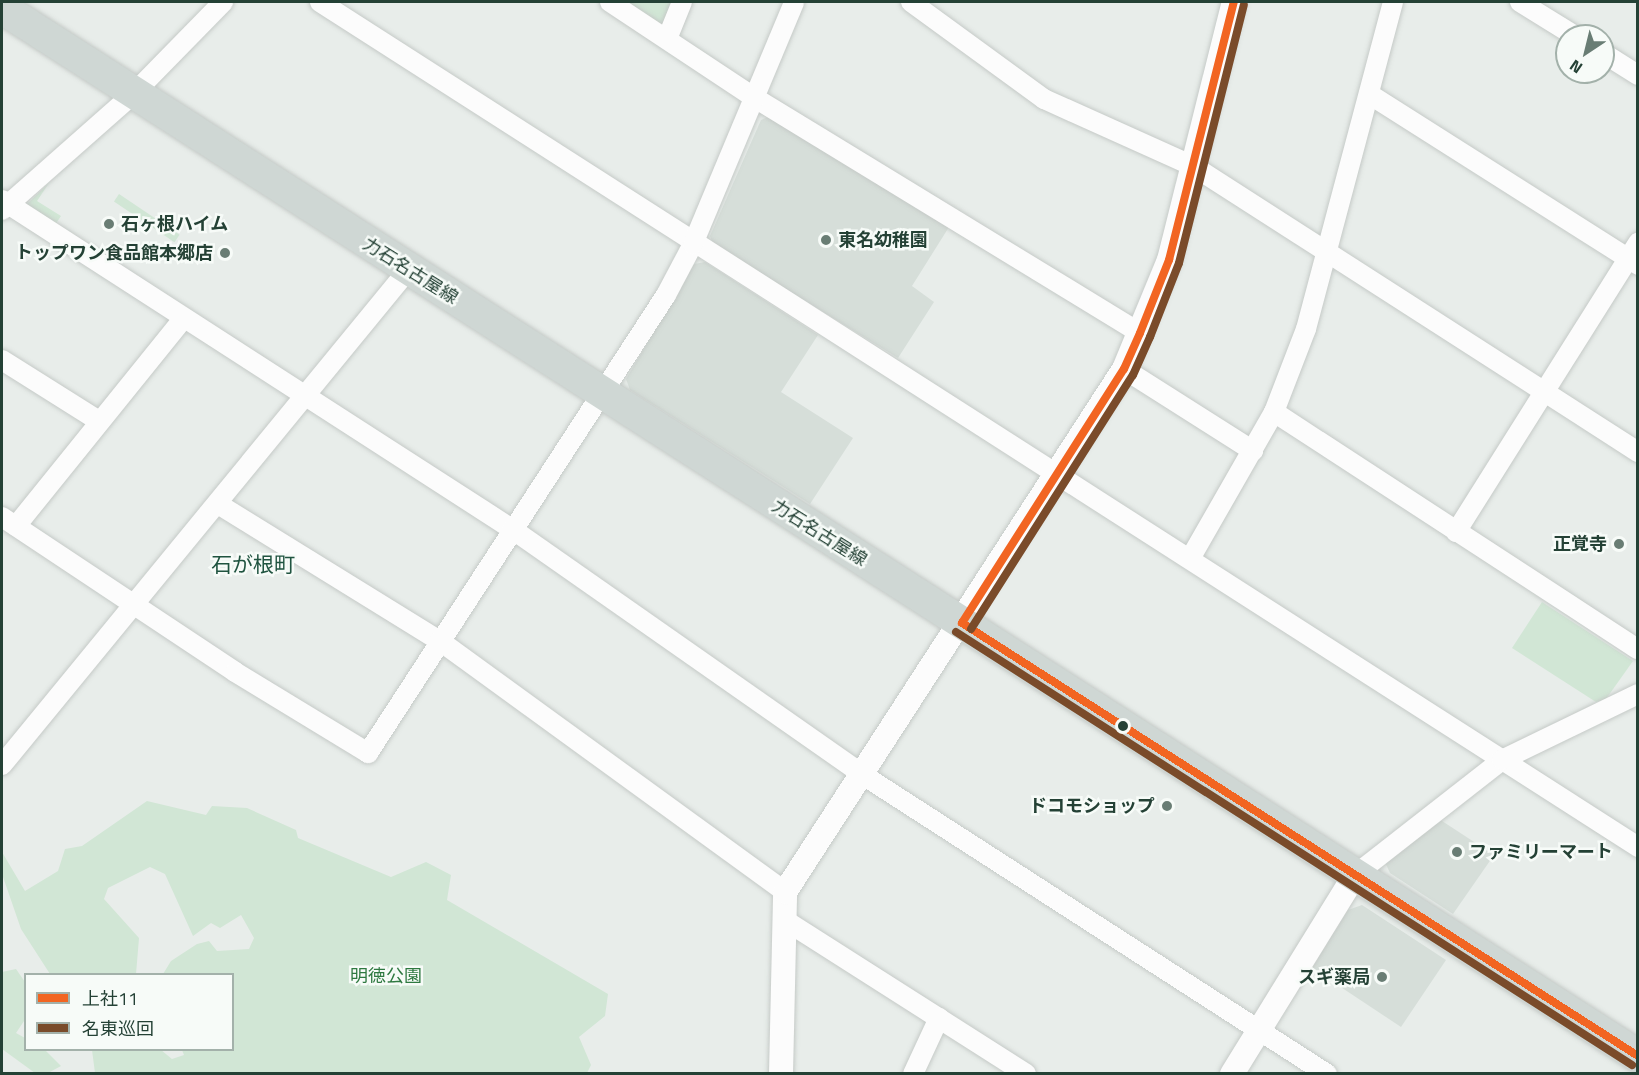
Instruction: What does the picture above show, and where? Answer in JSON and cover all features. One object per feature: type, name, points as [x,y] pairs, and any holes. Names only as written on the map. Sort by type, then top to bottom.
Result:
[{"type":"main road","name":"力石名古屋線","points":[[2,8],[132,94],[1638,1056]]},
{"type":"street","points":[[223,2],[132,94],[4,205],[512,529],[863,776],[1327,1074]]},
{"type":"street","points":[[320,2],[693,244],[1060,472],[1638,847]]},
{"type":"street","points":[[610,2],[755,98],[1140,333]]},
{"type":"street","points":[[667,39],[682,2]]},
{"type":"street","points":[[183,319],[99,421],[9,521],[134,606],[368,753],[602,393],[693,244],[794,2]]},
{"type":"street","points":[[910,2],[1044,99],[1193,166],[1638,452]]},
{"type":"street","points":[[781,1074],[785,892],[863,776],[1124,369],[1169,260],[1232,2]]},
{"type":"street","points":[[1191,557],[1274,412],[1328,253],[1393,2]]},
{"type":"street","points":[[1520,2],[1556,24]]},
{"type":"street","points":[[1615,61],[1638,75]]},
{"type":"street","points":[[1369,94],[1634,255],[1542,390],[1456,532]]},
{"type":"street","points":[[4,757],[134,606],[408,270]]},
{"type":"street","points":[[2,360],[99,421]]},
{"type":"street","points":[[1124,369],[1253,451]]},
{"type":"street","points":[[1274,412],[1638,649]]},
{"type":"street","points":[[218,504],[440,641],[785,892]]},
{"type":"street","points":[[1232,1074],[1355,874],[1502,760],[1638,694]]},
{"type":"street","points":[[783,919],[1026,1074]]},
{"type":"street","points":[[913,1074],[939,1018]]},
{"type":"shaded area","name":"東名幼稚園","points":[[770,116],[949,227],[912,286],[934,302],[898,358],[713,244],[710,236],[761,120]]},
{"type":"shaded area","points":[[705,262],[818,335],[781,392],[853,438],[810,504],[630,390],[626,379],[694,264]]},
{"type":"shaded area","points":[[1439,819],[1494,855],[1453,914],[1390,873],[1384,860]]},
{"type":"shaded area","points":[[1362,905],[1446,960],[1401,1027],[1312,968],[1348,910]]},
{"type":"green space","points":[[627,2],[676,2],[668,24],[660,24]]},
{"type":"green space","points":[[49,183],[37,201],[61,216],[55,225],[25,206]]},
{"type":"green space","points":[[119,194],[180,235],[174,242],[114,201]]},
{"type":"green space","points":[[1542,602],[1633,661],[1606,699],[1596,702],[1512,648]]},
{"type":"green space","name":"明徳公園","points":[[147,801],[206,815],[212,806],[247,808],[296,830],[298,838],[391,877],[426,862],[451,875],[447,900],[608,994],[605,1016],[579,1037],[591,1065],[587,1073],[95,1073],[92,1051],[162,1051],[172,1059],[184,1055],[182,1051],[234,1051],[234,973],[164,973],[171,961],[197,944],[209,941],[217,951],[249,949],[254,938],[241,915],[220,928],[211,923],[193,936],[165,874],[150,867],[108,888],[104,899],[139,938],[136,973],[49,973],[21,929],[2,874],[2,852],[25,891],[58,871],[65,849],[82,846]]},
{"type":"green space","points":[[16,969],[24,981],[24,1021],[16,1033],[24,1037],[24,1051],[46,1051],[61,1066],[48,1073],[35,1073],[2,1049],[2,972]]},
{"type":"transit line","name":"上社11","points":[[962,623],[1124,369],[1140,333],[1169,260],[1234,2]]},
{"type":"transit line","name":"名東巡回","points":[[971,629],[1133,375],[1150,337],[1179,263],[1244,5]]},
{"type":"transit line","name":"上社11","points":[[962,623],[1638,1056]]},
{"type":"transit line","name":"名東巡回","points":[[956,632],[1632,1065]]},
{"type":"place","name":"石ヶ根ハイム","points":[[109,224]]},
{"type":"place","name":"東名幼稚園","points":[[826,240]]},
{"type":"place","name":"トップワン食品館本郷店","points":[[225,253]]},
{"type":"place","name":"正覚寺","points":[[1619,544]]},
{"type":"place","name":"ドコモショップ","points":[[1167,806]]},
{"type":"place","name":"ファミリーマート","points":[[1457,852]]},
{"type":"place","name":"スギ薬局","points":[[1382,977]]},
{"type":"district","name":"石が根町","points":[[253,564]]}]
